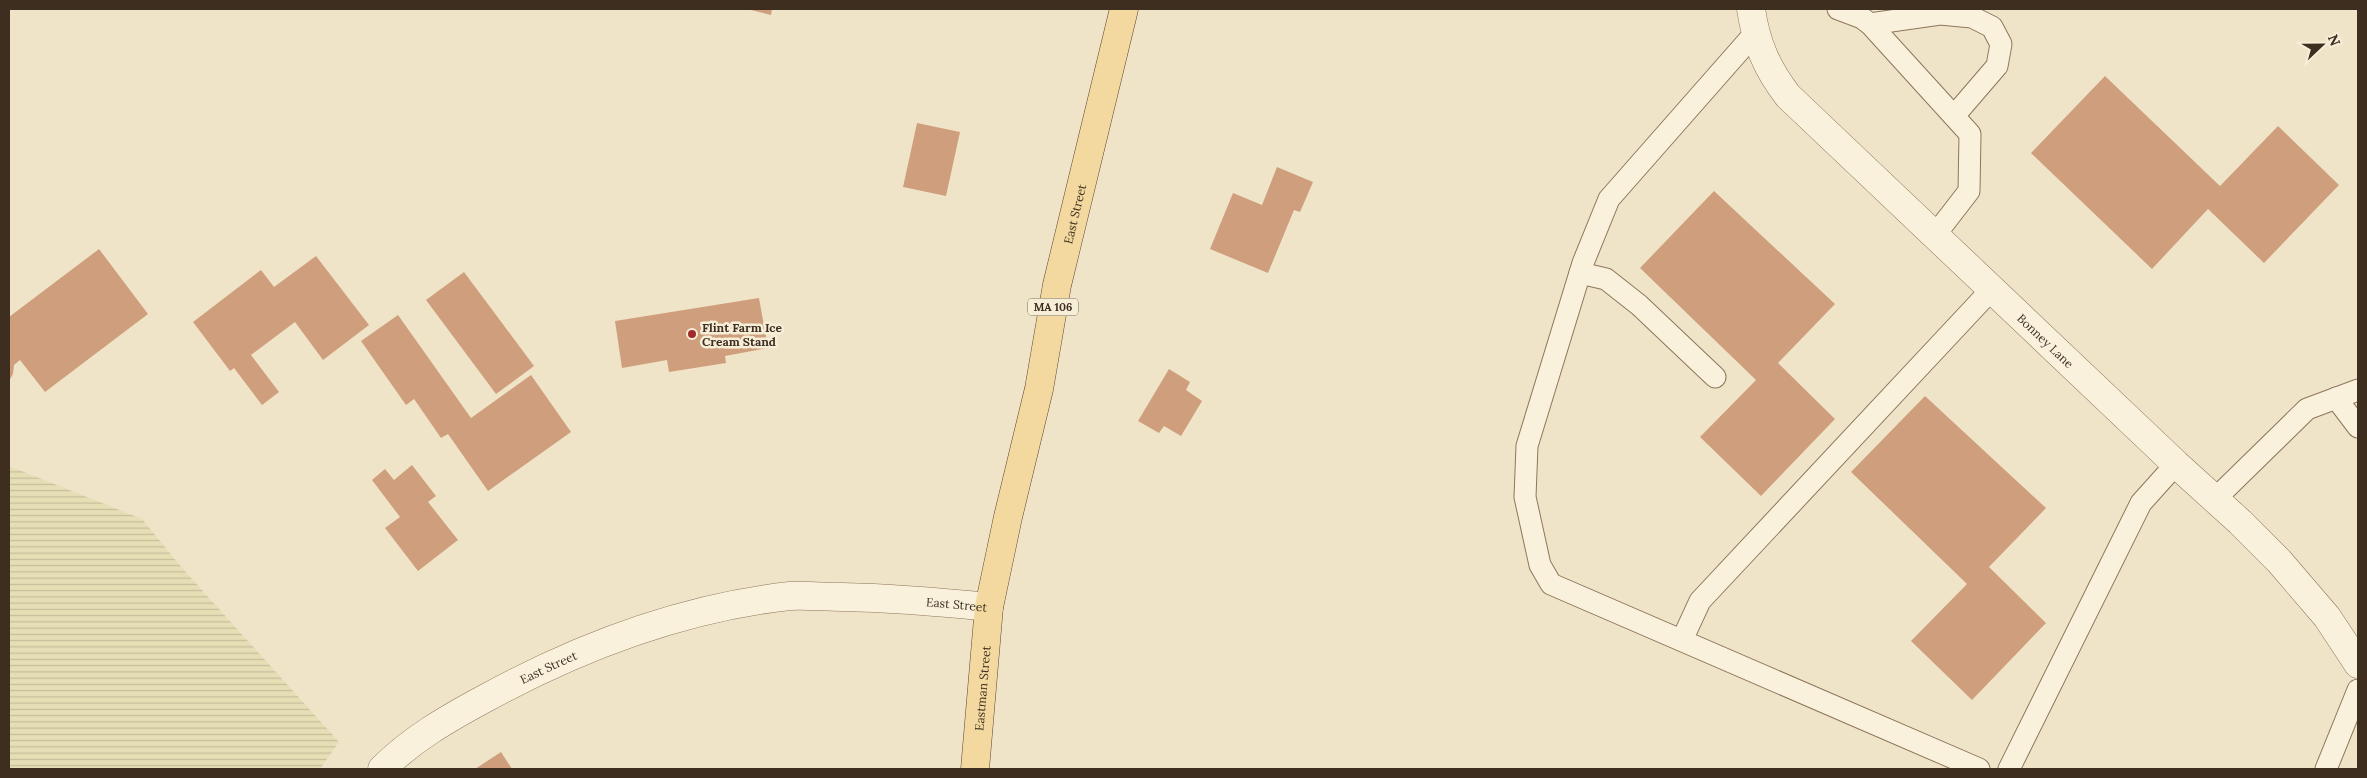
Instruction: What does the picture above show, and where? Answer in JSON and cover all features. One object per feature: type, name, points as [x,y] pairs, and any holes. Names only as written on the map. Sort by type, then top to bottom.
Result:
[{"type":"main road","name":"East Street","points":[[989,607],[1008,517],[1039,389],[1057,285],[1124,9]]},
{"type":"main road","name":"Eastman Street","points":[[976,769],[989,607]]},
{"type":"street","name":"Bonney Lane","points":[[1753,21],[1763,58],[1774,79],[1788,96],[2176,464],[2240,522],[2307,592],[2327,617],[2358,664]]},
{"type":"street","name":"East Street","points":[[382,769],[402,749],[425,733],[500,691],[568,656],[662,621],[791,596],[905,598],[989,607]]},
{"type":"lane","points":[[1838,9],[1862,18],[1870,24],[1970,134],[1968,192],[1935,235]]},
{"type":"lane","points":[[1870,24],[1940,14],[1972,18],[1992,27],[2001,44],[1997,66],[1954,116]]},
{"type":"lane","points":[[1753,21],[1609,199],[1580,273],[1527,446],[1525,497],[1540,565],[1551,584],[1979,769]]},
{"type":"lane","points":[[1580,273],[1606,280],[1639,305],[1715,377]]},
{"type":"lane","points":[[1682,640],[1700,601],[1992,289]]},
{"type":"lane","points":[[2214,499],[2306,409],[2358,390]]},
{"type":"lane","points":[[2336,398],[2358,427]]},
{"type":"lane","points":[[2009,769],[2141,503],[2176,464]]},
{"type":"lane","points":[[2326,769],[2358,690]]},
{"type":"shaded area","points":[[9,466],[142,519],[183,569],[339,742],[320,769],[9,769]]},
{"type":"building","points":[[747,9],[772,9],[771,15]]},
{"type":"building","points":[[2105,76],[2220,186],[2278,126],[2339,185],[2264,263],[2208,209],[2152,269],[2031,153]]},
{"type":"building","points":[[917,123],[960,132],[946,196],[903,187]]},
{"type":"building","points":[[1277,167],[1313,182],[1300,212],[1294,210],[1268,273],[1210,249],[1233,193],[1262,205]]},
{"type":"building","points":[[1714,191],[1835,304],[1778,363],[1835,419],[1761,496],[1700,437],[1756,380],[1640,268]]},
{"type":"building","points":[[99,249],[148,314],[45,392],[20,360],[14,365],[13,374],[9,381],[9,317]]},
{"type":"building","points":[[316,256],[369,325],[323,360],[295,322],[251,355],[279,392],[262,405],[234,368],[230,371],[193,322],[261,270],[274,287]]},
{"type":"building","points":[[464,272],[534,366],[496,394],[426,300]]},
{"type":"building","points":[[759,298],[768,348],[725,356],[726,363],[669,372],[667,360],[622,368],[615,321]]},
{"type":"building","points":[[398,315],[471,418],[531,375],[571,432],[488,491],[448,434],[441,438],[414,399],[406,405],[361,341]]},
{"type":"building","points":[[1169,369],[1190,382],[1186,390],[1202,401],[1181,436],[1164,426],[1159,433],[1138,421]]},
{"type":"building","points":[[1925,396],[2046,508],[1989,567],[2046,623],[1972,700],[1911,641],[1967,584],[1851,472]]},
{"type":"building","points":[[412,465],[436,496],[428,502],[458,540],[418,571],[385,528],[400,517],[372,480],[385,469],[394,480]]},
{"type":"building","points":[[501,752],[512,769],[475,769]]},
{"type":"place","name":"Flint Farm Ice Cream Stand","points":[[692,334]]}]
